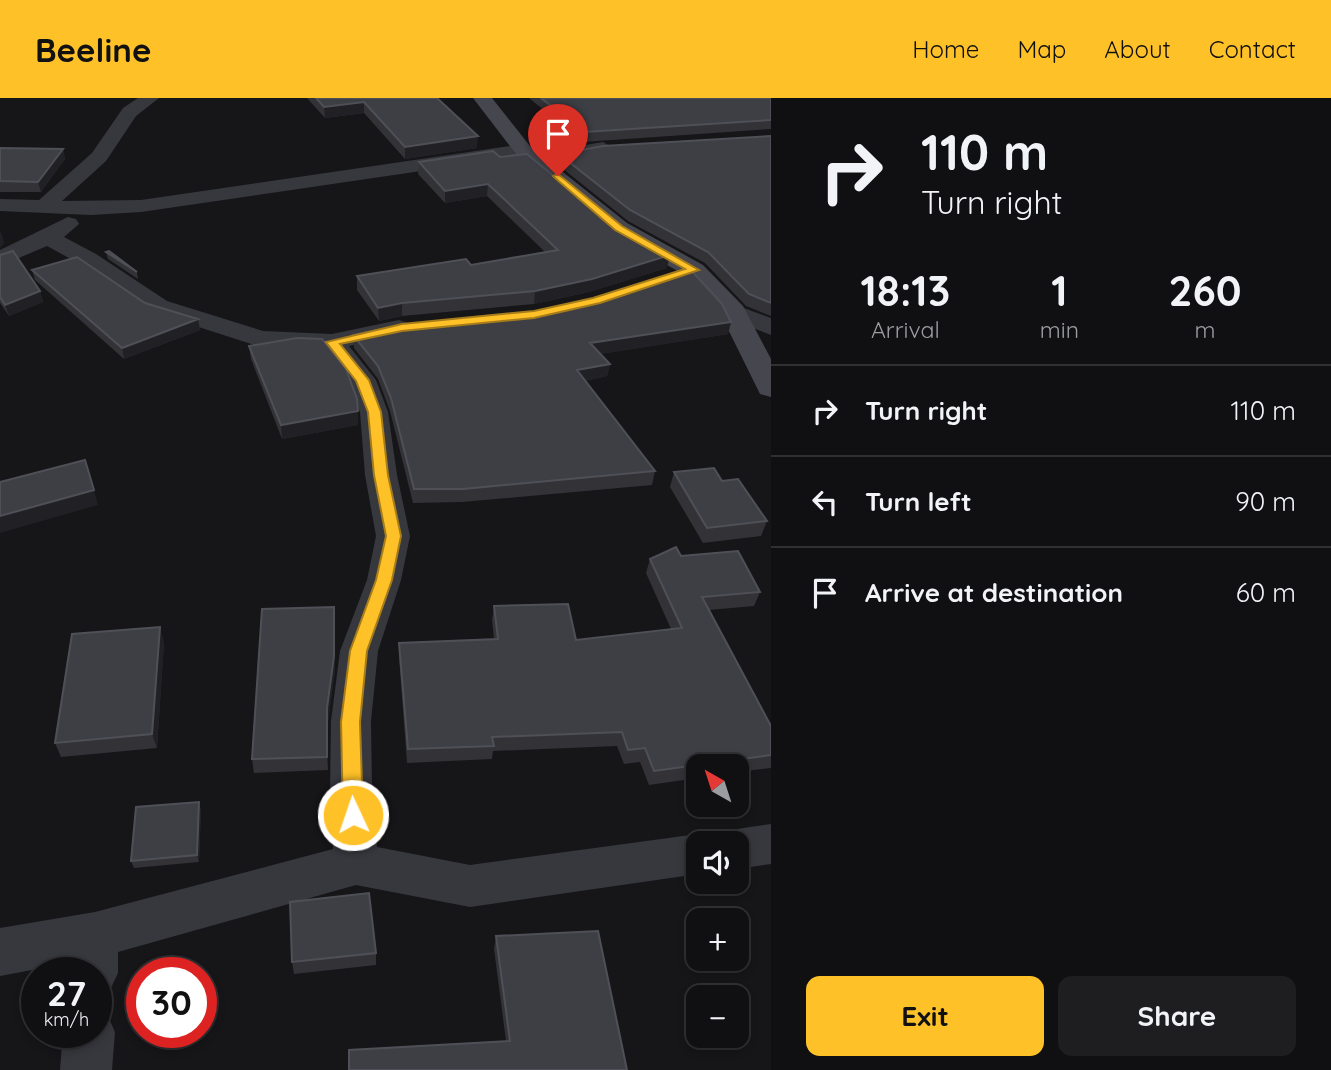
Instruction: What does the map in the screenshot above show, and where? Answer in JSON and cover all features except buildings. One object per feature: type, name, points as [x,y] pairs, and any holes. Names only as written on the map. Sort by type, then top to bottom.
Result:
[{"type":"street","points":[[44,207],[99,157],[129,112],[150,98]]},
{"type":"street","points":[[482,98],[531,155],[618,228],[694,270],[733,312],[771,388]]},
{"type":"street","points":[[0,205],[91,209],[141,206],[248,192],[411,165],[628,146]]},
{"type":"street","points":[[0,260],[48,237],[91,209]]},
{"type":"street","points":[[48,237],[88,259],[158,306],[261,339],[332,342],[402,327],[429,325]]},
{"type":"street","points":[[657,281],[694,270]]},
{"type":"street","points":[[733,312],[771,327]]},
{"type":"street","points":[[332,342],[362,380],[374,412],[381,475],[393,536],[384,580],[359,651],[351,722],[351,790],[356,864]]},
{"type":"street","points":[[749,847],[771,844]]},
{"type":"street","points":[[0,952],[94,954],[356,864],[470,886],[686,856]]},
{"type":"street","points":[[86,1070],[88,1048]]},
{"type":"route","points":[[353,815],[351,722],[359,651],[384,580],[393,536],[381,475],[374,412],[362,380],[332,342],[402,327],[534,315],[596,301],[694,270],[618,228],[558,176]]}]
